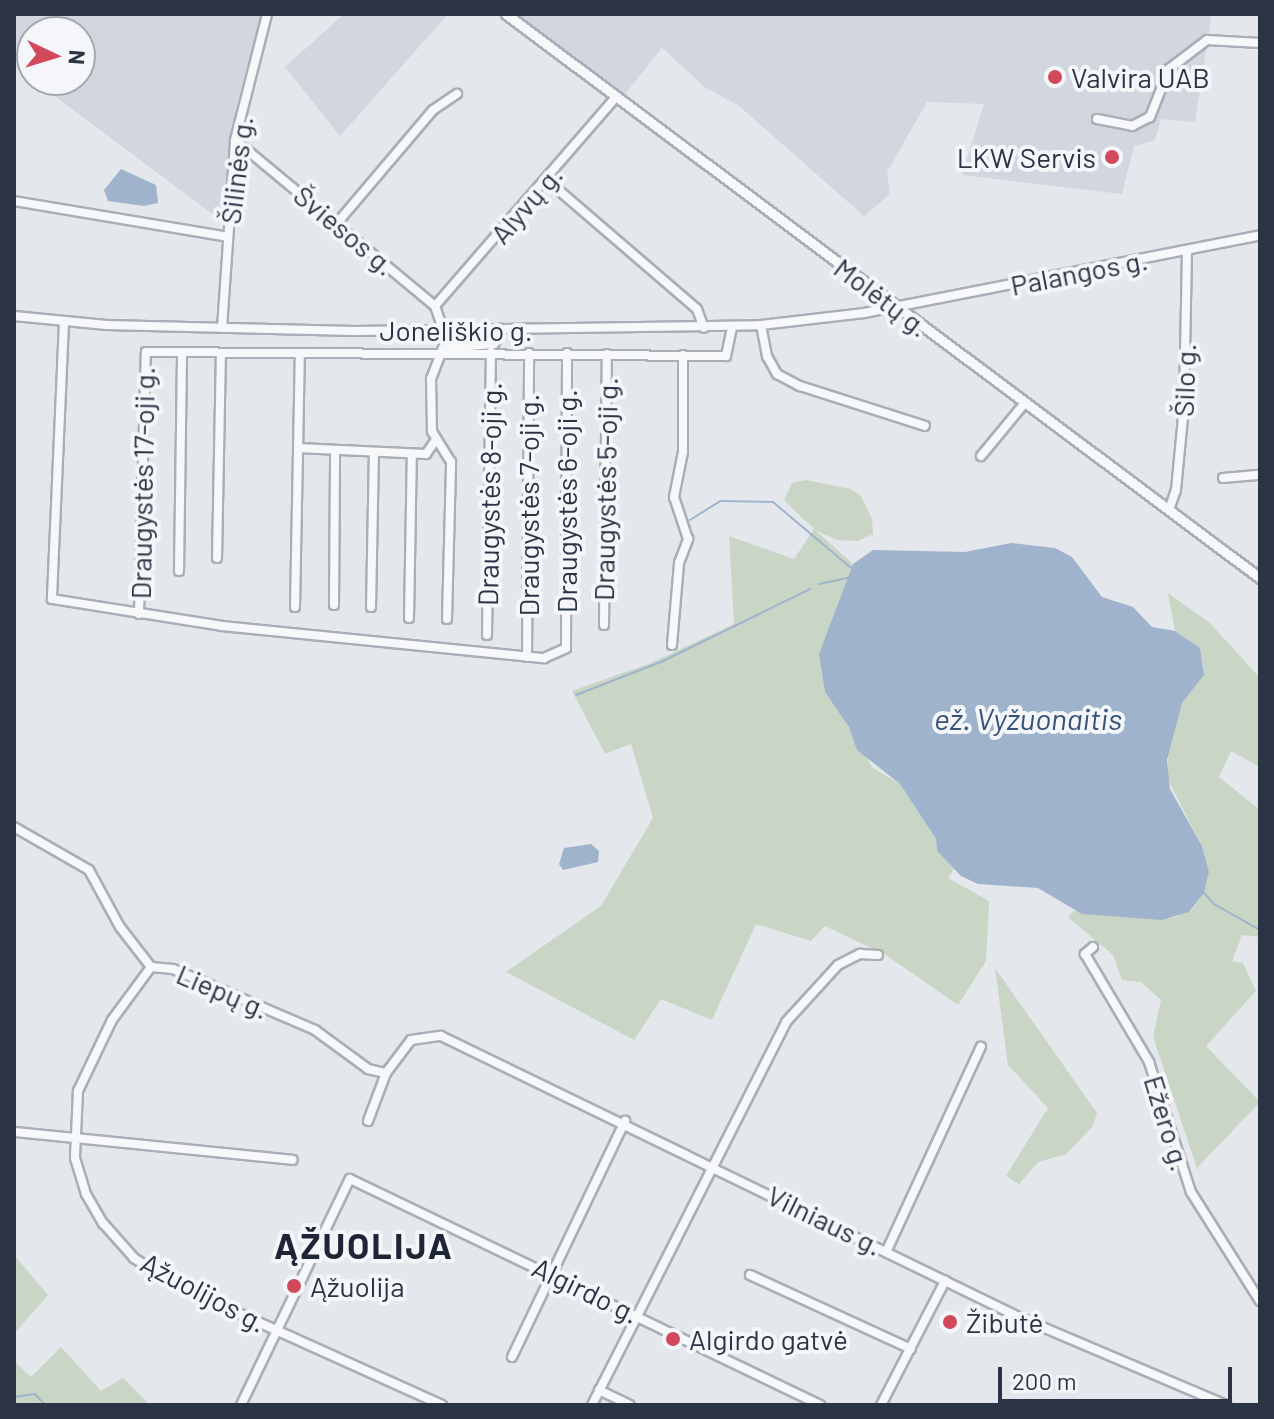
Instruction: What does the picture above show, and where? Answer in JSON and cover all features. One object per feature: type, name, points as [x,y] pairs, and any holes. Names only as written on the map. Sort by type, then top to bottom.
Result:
[{"type":"street","name":"Šilinės g.","points":[[222,328],[235,140],[267,14]]},
{"type":"street","name":"Molėtų g.","points":[[506,14],[614,99],[1260,578]]},
{"type":"street","points":[[1097,119],[1132,126],[1150,117],[1169,69],[1207,40],[1260,43]]},
{"type":"street","points":[[338,222],[433,110],[457,94]]},
{"type":"street","name":"Alyvų g.","points":[[435,306],[548,181],[614,99]]},
{"type":"street","name":"Šviesos g.","points":[[235,140],[338,222],[435,306],[443,329]]},
{"type":"street","points":[[548,181],[697,309],[704,328]]},
{"type":"street","points":[[14,201],[228,237]]},
{"type":"street","name":"Palangos g.","points":[[897,307],[1260,235]]},
{"type":"street","name":"Šilo g.","points":[[1169,510],[1176,490],[1184,407],[1187,250]]},
{"type":"street","name":"Joneliškio g.","points":[[14,316],[64,322],[222,328],[704,328],[761,325],[897,307]]},
{"type":"street","points":[[64,322],[52,599],[139,614],[527,657]]},
{"type":"street","points":[[761,325],[767,356],[777,374],[800,386],[925,426]]},
{"type":"street","points":[[179,571],[182,352],[726,356],[732,327]]},
{"type":"street","name":"Draugystės 8-oji g.","points":[[487,635],[491,353],[501,329]]},
{"type":"street","points":[[298,448],[374,454],[426,454],[435,441],[431,379],[439,353],[449,344],[494,344]]},
{"type":"street","name":"Draugystės 17-oji g.","points":[[139,614],[146,352],[182,352]]},
{"type":"street","points":[[217,558],[221,353]]},
{"type":"street","name":"Draugystės 7-oji g.","points":[[527,657],[529,353]]},
{"type":"street","name":"Draugystės 6-oji g.","points":[[527,657],[544,658],[566,648],[567,353]]},
{"type":"street","points":[[295,607],[300,354]]},
{"type":"street","name":"Draugystės 5-oji g.","points":[[604,625],[607,354]]},
{"type":"street","points":[[672,645],[677,577],[688,539],[674,497],[683,452],[683,355]]},
{"type":"street","points":[[981,456],[1024,404]]},
{"type":"street","points":[[435,441],[448,451],[451,462],[447,619]]},
{"type":"street","points":[[334,605],[335,451]]},
{"type":"street","points":[[371,607],[374,454]]},
{"type":"street","points":[[409,618],[412,454]]},
{"type":"street","points":[[1223,478],[1260,475]]},
{"type":"street","name":"Liepų g.","points":[[14,827],[89,870],[120,927],[151,967],[173,969],[315,1030],[368,1069],[386,1073]]},
{"type":"street","name":"Ežero g.","points":[[1093,947],[1085,954],[1149,1062],[1191,1192],[1260,1301]]},
{"type":"street","points":[[592,1405],[635,1314],[786,1022],[838,965],[860,954],[878,955]]},
{"type":"street","name":"Ąžuolijos g.","points":[[151,967],[134,985],[85,1069],[73,1136],[79,1178],[93,1208],[134,1258],[174,1284],[442,1405]]},
{"type":"street","name":"Vilniaus g.","points":[[386,1073],[411,1040],[425,1035],[450,1039],[625,1121],[1083,1348],[1226,1405]]},
{"type":"street","points":[[887,1250],[981,1047]]},
{"type":"street","points":[[368,1121],[386,1073]]},
{"type":"street","points":[[512,1357],[625,1121]]},
{"type":"street","points":[[14,1132],[293,1160]]},
{"type":"street","name":"Algirdo g.","points":[[278,1331],[350,1179],[820,1405]]},
{"type":"street","points":[[750,1275],[911,1349]]},
{"type":"street","points":[[881,1405],[945,1281]]},
{"type":"street","points":[[241,1405],[278,1331]]},
{"type":"street","points":[[599,1390],[630,1405]]},
{"type":"shaded area","points":[[14,14],[261,14],[236,108],[226,224],[54,96],[96,96],[96,16],[16,16],[16,67]]},
{"type":"shaded area","points":[[344,14],[448,14],[340,136],[285,67]]},
{"type":"shaded area","points":[[512,14],[1212,14],[1195,122],[1161,119],[1155,140],[1134,146],[1122,194],[962,175],[984,104],[927,102],[887,172],[890,194],[864,216],[739,106],[706,88],[662,48],[621,99]]},
{"type":"green space","points":[[806,480],[851,489],[861,496],[872,519],[873,534],[858,541],[837,540],[815,530],[853,564],[848,578],[840,712],[873,768],[900,784],[936,839],[937,851],[954,869],[948,878],[989,901],[986,961],[958,1005],[886,955],[825,926],[811,941],[756,924],[712,1020],[661,999],[634,1040],[506,972],[601,906],[653,818],[631,744],[605,754],[572,691],[651,663],[734,624],[729,536],[794,559],[814,529],[784,500],[792,483]]},
{"type":"green space","points":[[1168,593],[1210,623],[1260,678],[1260,767],[1231,751],[1219,777],[1260,810],[1260,937],[1242,935],[1232,961],[1243,963],[1256,991],[1206,1046],[1260,1102],[1197,1168],[1153,1037],[1161,1000],[1141,982],[1122,980],[1113,955],[1068,917],[1074,911],[1172,918],[1191,911],[1204,893],[1209,872],[1202,846],[1167,778],[1169,741],[1182,703],[1204,675],[1200,648],[1175,631]]},
{"type":"green space","points":[[995,968],[1097,1113],[1092,1127],[1066,1154],[1038,1162],[1019,1184],[1006,1176],[1048,1108],[1008,1065]]},
{"type":"green space","points":[[14,1255],[48,1295],[14,1334]]},
{"type":"green space","points":[[61,1347],[101,1391],[123,1378],[150,1405],[14,1405],[14,1361],[31,1377]]},
{"type":"water","points":[[121,169],[156,185],[158,203],[144,206],[108,201],[104,190]]},
{"type":"water","name":"ež. Vyžuonaitis","points":[[1011,543],[1055,548],[1072,557],[1102,597],[1133,607],[1152,627],[1175,631],[1200,648],[1204,675],[1182,703],[1167,760],[1170,789],[1202,846],[1209,872],[1204,893],[1189,912],[1162,920],[1082,914],[1038,888],[978,884],[961,876],[937,851],[936,839],[900,784],[857,750],[849,727],[825,692],[819,654],[853,564],[873,550],[965,552]]},
{"type":"water","points":[[591,844],[599,851],[598,862],[563,870],[559,864],[564,848]]},
{"type":"waterway","points":[[690,520],[721,501],[773,502],[851,568]]},
{"type":"waterway","points":[[819,584],[848,578]]},
{"type":"waterway","points":[[576,695],[663,661],[810,589]]},
{"type":"waterway","points":[[1204,893],[1214,904],[1260,930]]},
{"type":"waterway","points":[[14,1397],[35,1394],[45,1405]]},
{"type":"place","name":"Valvira UAB","points":[[1055,77]]},
{"type":"place","name":"LKW Servis","points":[[1112,157]]},
{"type":"place","name":"Ąžuolija","points":[[294,1286]]},
{"type":"place","name":"Žibutė","points":[[950,1322]]},
{"type":"place","name":"Algirdo gatvė","points":[[673,1339]]},
{"type":"district","name":"ĄŽUOLIJA","points":[[364,1245]]}]
